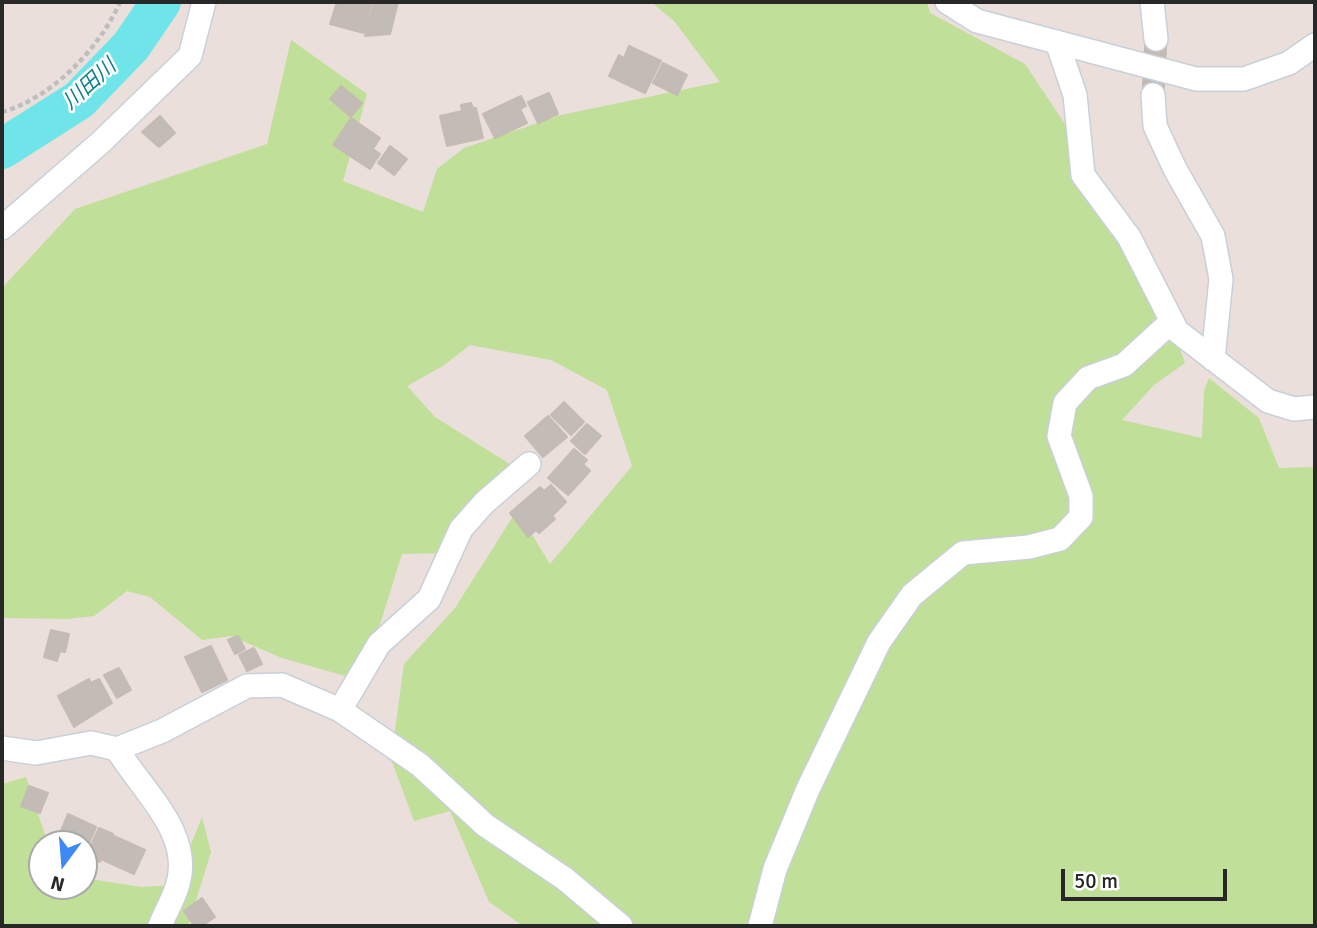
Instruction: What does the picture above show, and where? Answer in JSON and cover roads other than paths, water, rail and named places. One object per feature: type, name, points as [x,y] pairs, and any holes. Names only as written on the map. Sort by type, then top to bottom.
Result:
[{"type":"street","points":[[2,228],[100,143],[190,56],[204,2]]},
{"type":"street","points":[[947,2],[977,21],[1196,79],[1244,79],[1289,63],[1315,45]]},
{"type":"street","points":[[1152,2],[1156,39]]},
{"type":"street","points":[[1057,42],[1075,95],[1083,175],[1129,237],[1177,331],[1268,401],[1294,409],[1315,407]]},
{"type":"street","points":[[1153,95],[1155,126],[1175,169],[1213,236],[1221,279],[1213,359]]},
{"type":"street","points":[[760,926],[775,869],[803,800],[879,642],[912,595],[963,553],[1029,547],[1060,540],[1081,517],[1082,496],[1059,436],[1065,403],[1088,377],[1124,365],[1171,321]]},
{"type":"street","points":[[340,710],[379,644],[429,599],[461,529],[484,503],[529,464]]},
{"type":"street","points":[[2,748],[36,753],[91,743],[117,749],[162,731],[247,686],[282,685],[340,710],[420,765],[485,825],[565,879],[621,926]]},
{"type":"street","points":[[117,749],[132,775],[163,811],[178,848],[181,864],[178,885],[160,926]]},
{"type":"waterway","name":"川田川","points":[[2,149],[79,100],[131,46],[161,2]]},
{"type":"tunnel","points":[[1153,95],[1156,39]]}]
